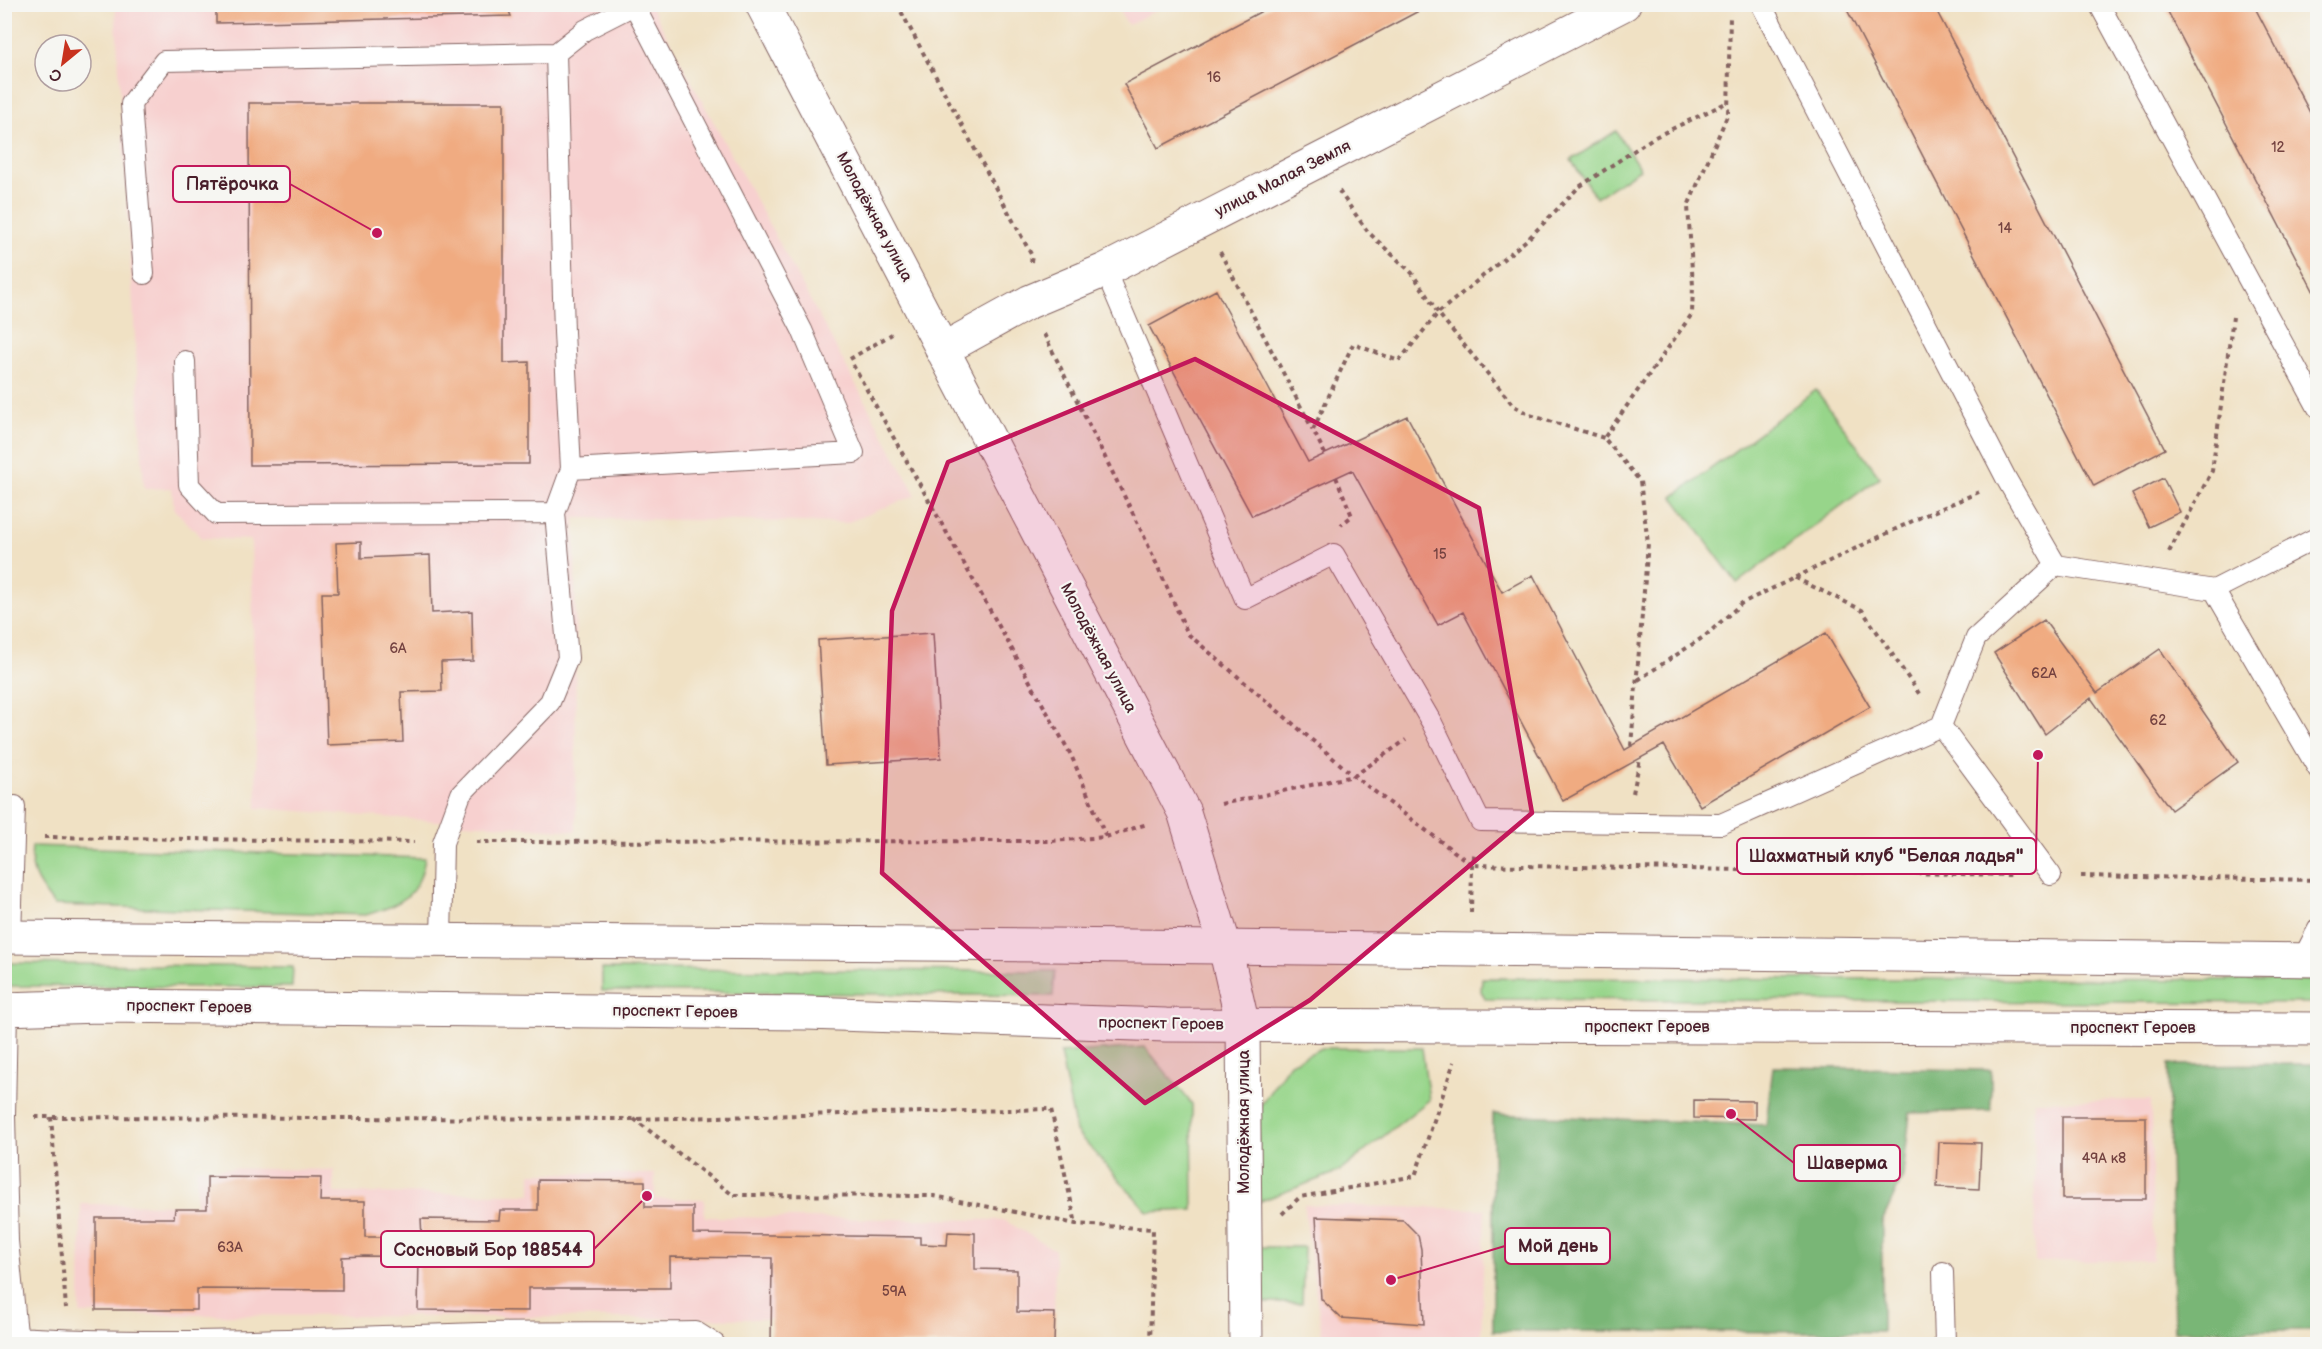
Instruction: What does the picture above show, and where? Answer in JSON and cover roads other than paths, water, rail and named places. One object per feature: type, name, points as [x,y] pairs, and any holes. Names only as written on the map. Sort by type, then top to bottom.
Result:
[{"type":"main road","name":"Молодёжная улица","points":[[762,4],[1184,812],[1225,947],[1243,1026],[1246,1344]]},
{"type":"main road","name":"улица Малая Земля","points":[[942,350],[1029,302],[1105,270],[1624,4]]},
{"type":"main road","points":[[8,937],[1225,947],[2310,960]]},
{"type":"main road","name":"проспект Героев","points":[[6,1009],[99,1006],[807,1013],[1243,1026],[2318,1029]]},
{"type":"lane","points":[[1761,4],[2007,480],[2056,565]]},
{"type":"lane","points":[[2098,4],[2318,408]]},
{"type":"lane","points":[[144,274],[131,104],[164,61],[556,53],[585,30],[635,5],[802,330],[855,453],[571,468]]},
{"type":"lane","points":[[441,941],[443,843],[461,794],[550,702],[568,658],[555,513],[571,468],[564,332],[556,53]]},
{"type":"lane","points":[[1105,270],[1245,599],[1334,554],[1432,723],[1480,821],[1721,824],[1941,726],[1976,638],[2056,565]]},
{"type":"lane","points":[[186,361],[189,484],[216,514],[555,513]]},
{"type":"lane","points":[[2056,565],[2214,590],[2318,537]]},
{"type":"lane","points":[[2214,590],[2318,769]]},
{"type":"lane","points":[[1941,726],[2051,875]]},
{"type":"lane","points":[[8,937],[15,806]]},
{"type":"lane","points":[[2310,960],[2318,929]]},
{"type":"lane","points":[[6,1009],[6,1241],[18,1341],[453,1339],[696,1332],[716,1344]]},
{"type":"lane","points":[[1943,1272],[1945,1344]]},
{"type":"place","name":"Пятёрочка","points":[[377,233]]},
{"type":"place","name":"Шахматный клуб \"Белая ладья\"","points":[[2038,755]]},
{"type":"place","name":"Шаверма","points":[[1731,1114]]},
{"type":"place","name":"Сосновый Бор 188544","points":[[647,1196]]},
{"type":"place","name":"Мой день","points":[[1391,1280]]}]
